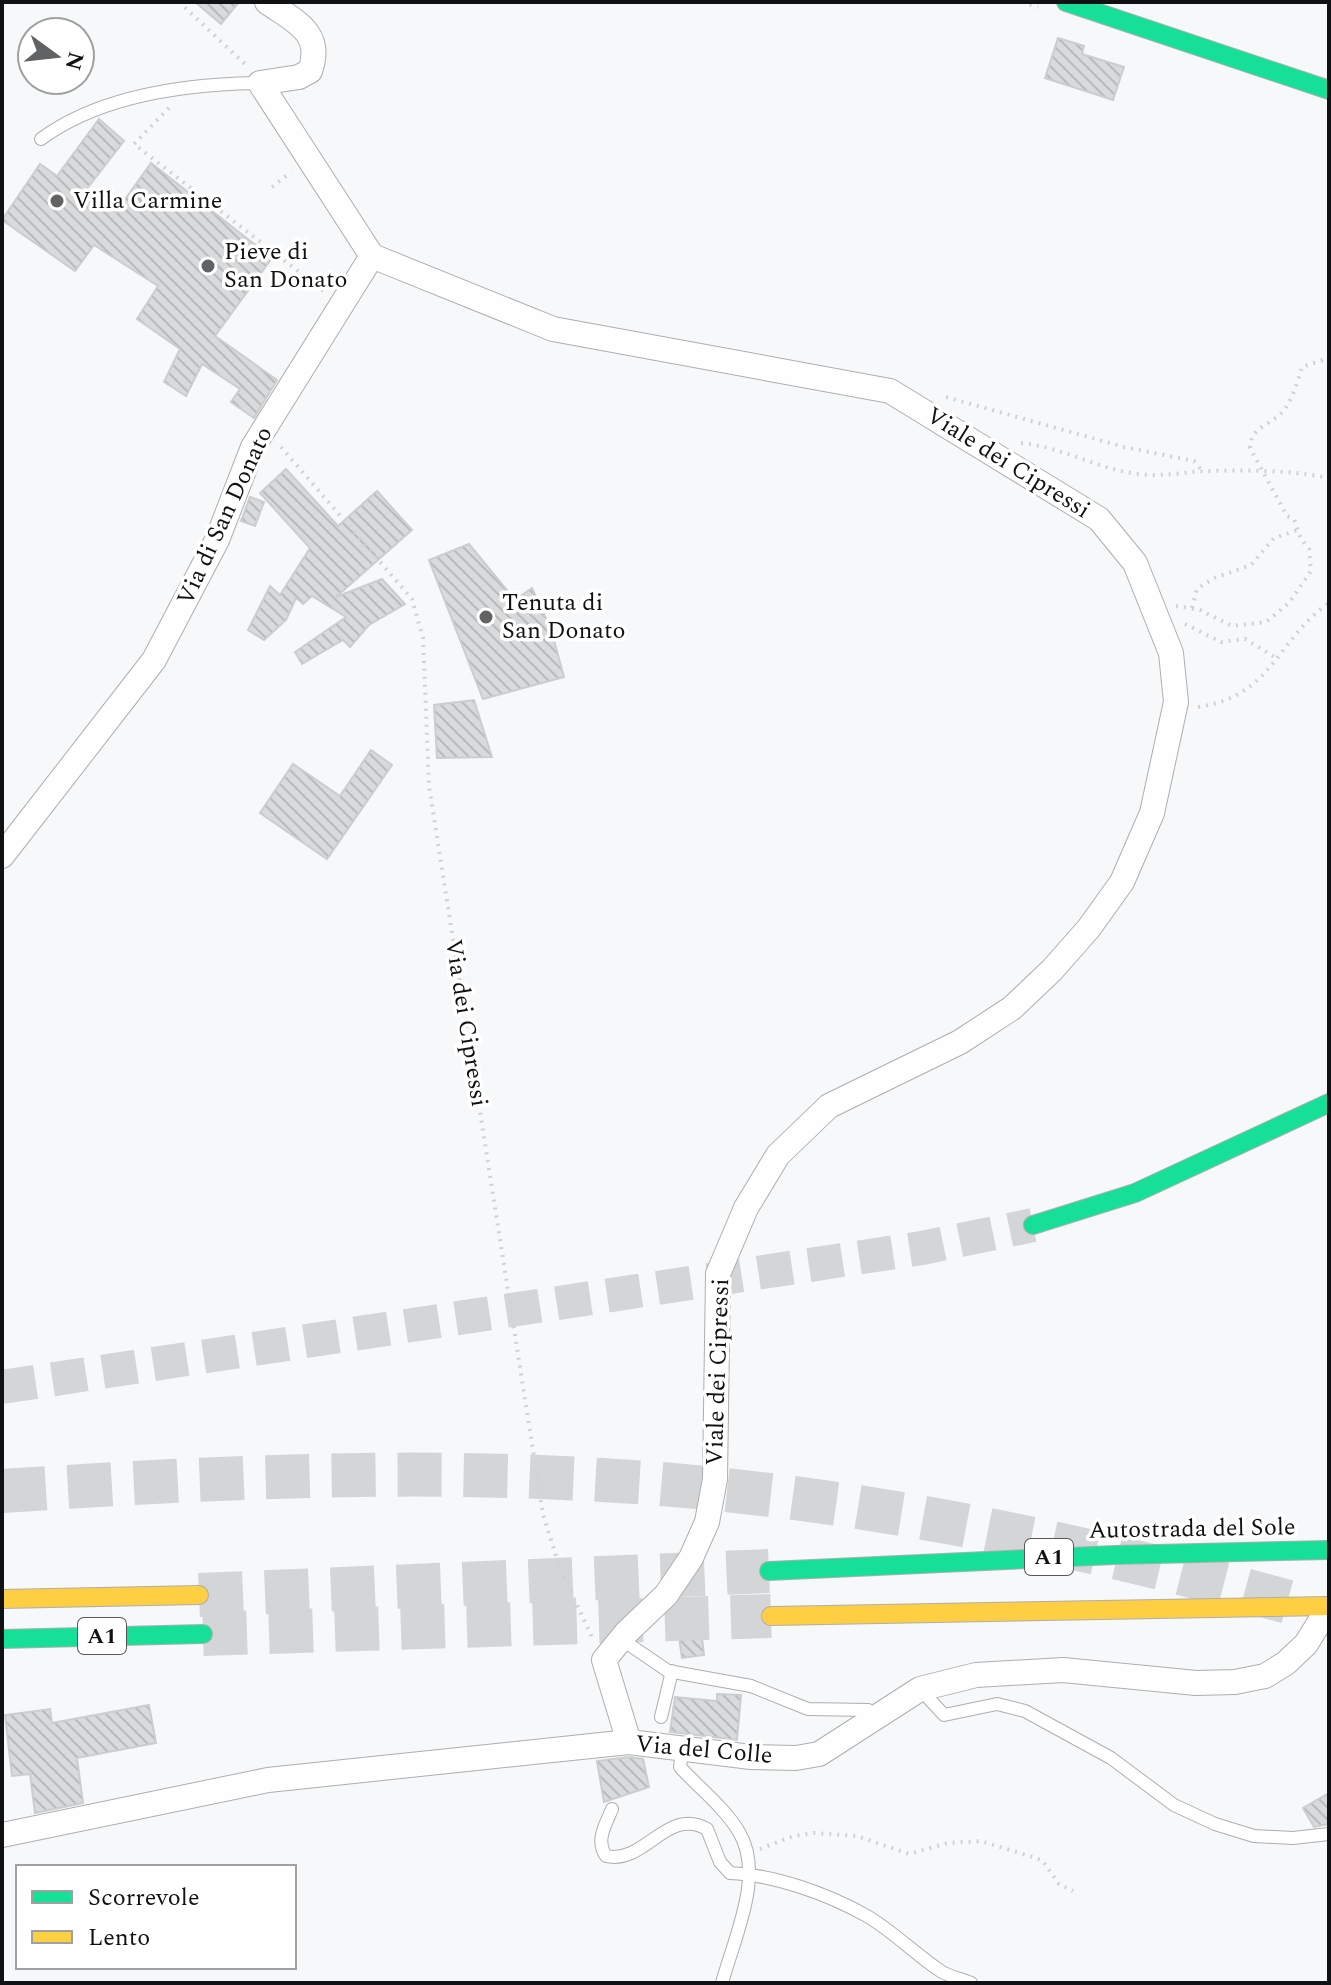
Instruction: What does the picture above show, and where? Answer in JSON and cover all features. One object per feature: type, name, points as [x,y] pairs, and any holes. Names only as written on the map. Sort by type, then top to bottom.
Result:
[{"type":"main road","points":[[1066,2],[1329,90]]},
{"type":"main road","points":[[1033,1225],[1135,1193],[1329,1103]]},
{"type":"main road","name":"Autostrada del Sole","points":[[769,1571],[1114,1555],[1329,1550]]},
{"type":"main road","name":"A1","points":[[2,1599],[199,1595]]},
{"type":"main road","name":"A1","points":[[771,1616],[1324,1615]]},
{"type":"main road","name":"A1","points":[[2,1639],[203,1634]]},
{"type":"street","points":[[267,2],[310,36],[315,45],[314,60],[310,71],[299,77],[260,83],[372,256]]},
{"type":"street","name":"Via di San Donato","points":[[2,856],[154,660],[217,540],[264,426],[372,256]]},
{"type":"street","name":"Viale dei Cipressi","points":[[372,256],[553,329],[890,391],[1099,519],[1135,563],[1171,653],[1175,708],[1152,813],[1122,882],[1052,970],[1012,1008],[960,1042],[829,1106],[778,1155],[746,1208],[718,1274],[715,1479],[707,1522],[691,1558],[666,1595],[604,1660]]},
{"type":"street","name":"Via del Colle","points":[[2,1835],[268,1780],[629,1742],[682,1750],[796,1758],[819,1754],[920,1689],[976,1675],[1022,1670],[1235,1682],[1265,1676],[1286,1663],[1306,1644],[1324,1615]]},
{"type":"street","points":[[604,1660],[629,1742]]},
{"type":"lane","points":[[41,139],[96,108],[187,89],[260,83]]},
{"type":"lane","points":[[621,1639],[656,1666],[751,1686],[808,1709],[868,1710],[874,1721]]},
{"type":"lane","points":[[661,1717],[672,1671]]},
{"type":"lane","points":[[920,1689],[926,1700],[944,1715],[997,1704],[1025,1711],[1111,1758],[1174,1805],[1215,1824],[1254,1836],[1293,1838],[1329,1834]]},
{"type":"lane","points":[[682,1750],[680,1767],[729,1818],[748,1854],[750,1874],[722,1983]]},
{"type":"lane","points":[[612,1809],[601,1834],[600,1846],[606,1856],[620,1857],[673,1825],[698,1824],[712,1837],[724,1869],[730,1873],[750,1874],[846,1905],[869,1917],[945,1974],[971,1983]]},
{"type":"path","points":[[179,2],[247,66],[260,83]]},
{"type":"path","points":[[187,89],[134,144],[342,305]]},
{"type":"path","points":[[1157,618],[1185,605],[1232,626],[1250,626],[1275,616],[1300,591],[1311,571],[1309,549],[1250,448],[1250,440],[1256,431],[1283,412],[1302,367],[1329,358]]},
{"type":"path","points":[[937,394],[1124,447],[1194,461],[1203,472]]},
{"type":"path","name":"Via dei Cipressi","points":[[264,426],[412,599],[423,638],[429,786],[543,1514],[560,1569],[604,1660]]},
{"type":"path","points":[[987,451],[999,439],[1075,454],[1127,473],[1166,477],[1203,472],[1265,472],[1329,478]]},
{"type":"path","points":[[1192,608],[1197,589],[1214,578],[1251,565],[1274,538],[1298,530]]},
{"type":"path","points":[[1175,708],[1215,704],[1260,679],[1307,620],[1329,603]]},
{"type":"path","points":[[1157,618],[1181,623],[1221,642],[1245,639],[1270,657],[1278,659]]},
{"type":"path","points":[[748,1854],[793,1836],[814,1833],[857,1836],[909,1854],[948,1843],[981,1841],[1042,1860],[1059,1884],[1073,1891]]},
{"type":"building","points":[[195,2],[239,2],[221,24]]},
{"type":"building","points":[[1058,38],[1084,46],[1082,54],[1124,67],[1113,100],[1045,78]]},
{"type":"building","points":[[99,119],[124,141],[86,190],[116,212],[151,163],[272,258],[215,336],[277,380],[254,418],[231,402],[240,389],[202,364],[186,396],[164,382],[180,349],[137,319],[158,286],[94,245],[75,271],[2,220],[40,164],[57,176]]},
{"type":"building","points":[[286,469],[338,526],[377,491],[412,530],[336,597],[382,579],[405,604],[369,625],[350,647],[343,640],[302,664],[295,652],[346,617],[312,596],[303,604],[296,598],[286,620],[264,640],[248,630],[270,586],[280,595],[310,548],[260,493]]},
{"type":"building","points":[[250,497],[264,502],[255,526],[241,521]]},
{"type":"building","name":"Tenuta di San Donato","points":[[469,544],[515,600],[532,588],[551,629],[564,677],[483,699],[429,560]]},
{"type":"building","points":[[474,700],[492,757],[437,758],[434,705]]},
{"type":"building","points":[[371,750],[392,765],[327,859],[260,813],[293,764],[340,796]]},
{"type":"building","points":[[700,1621],[704,1655],[682,1658],[677,1624]]},
{"type":"building","points":[[717,1694],[741,1695],[737,1740],[670,1732],[675,1697],[717,1701]]},
{"type":"building","points":[[149,1705],[156,1743],[77,1758],[83,1803],[35,1813],[30,1774],[12,1776],[5,1715],[50,1709],[52,1723]]},
{"type":"building","points":[[629,1757],[643,1759],[649,1787],[604,1802],[597,1761]]},
{"type":"building","points":[[1329,1793],[1329,1824],[1314,1827],[1303,1808]]},
{"type":"tunnel","points":[[2,1387],[922,1248],[1033,1225]]},
{"type":"tunnel","points":[[2,1491],[152,1482],[377,1475],[527,1476],[689,1486],[948,1522],[1119,1558],[1288,1602]]},
{"type":"tunnel","points":[[199,1595],[769,1571]]},
{"type":"tunnel","points":[[203,1634],[771,1616]]},
{"type":"traffic: fast","points":[[1066,2],[1329,90]]},
{"type":"traffic: fast","points":[[1033,1225],[1135,1193],[1329,1103]]},
{"type":"traffic: fast","points":[[769,1571],[1114,1555],[1329,1550]]},
{"type":"traffic: fast","points":[[2,1639],[203,1634]]},
{"type":"traffic: slow","points":[[2,1599],[199,1595]]},
{"type":"traffic: slow","points":[[771,1616],[1329,1606]]},
{"type":"place","name":"Villa Carmine","points":[[57,201]]},
{"type":"place","name":"Pieve di San Donato","points":[[208,266]]},
{"type":"place","name":"Tenuta di San Donato","points":[[486,617]]}]
